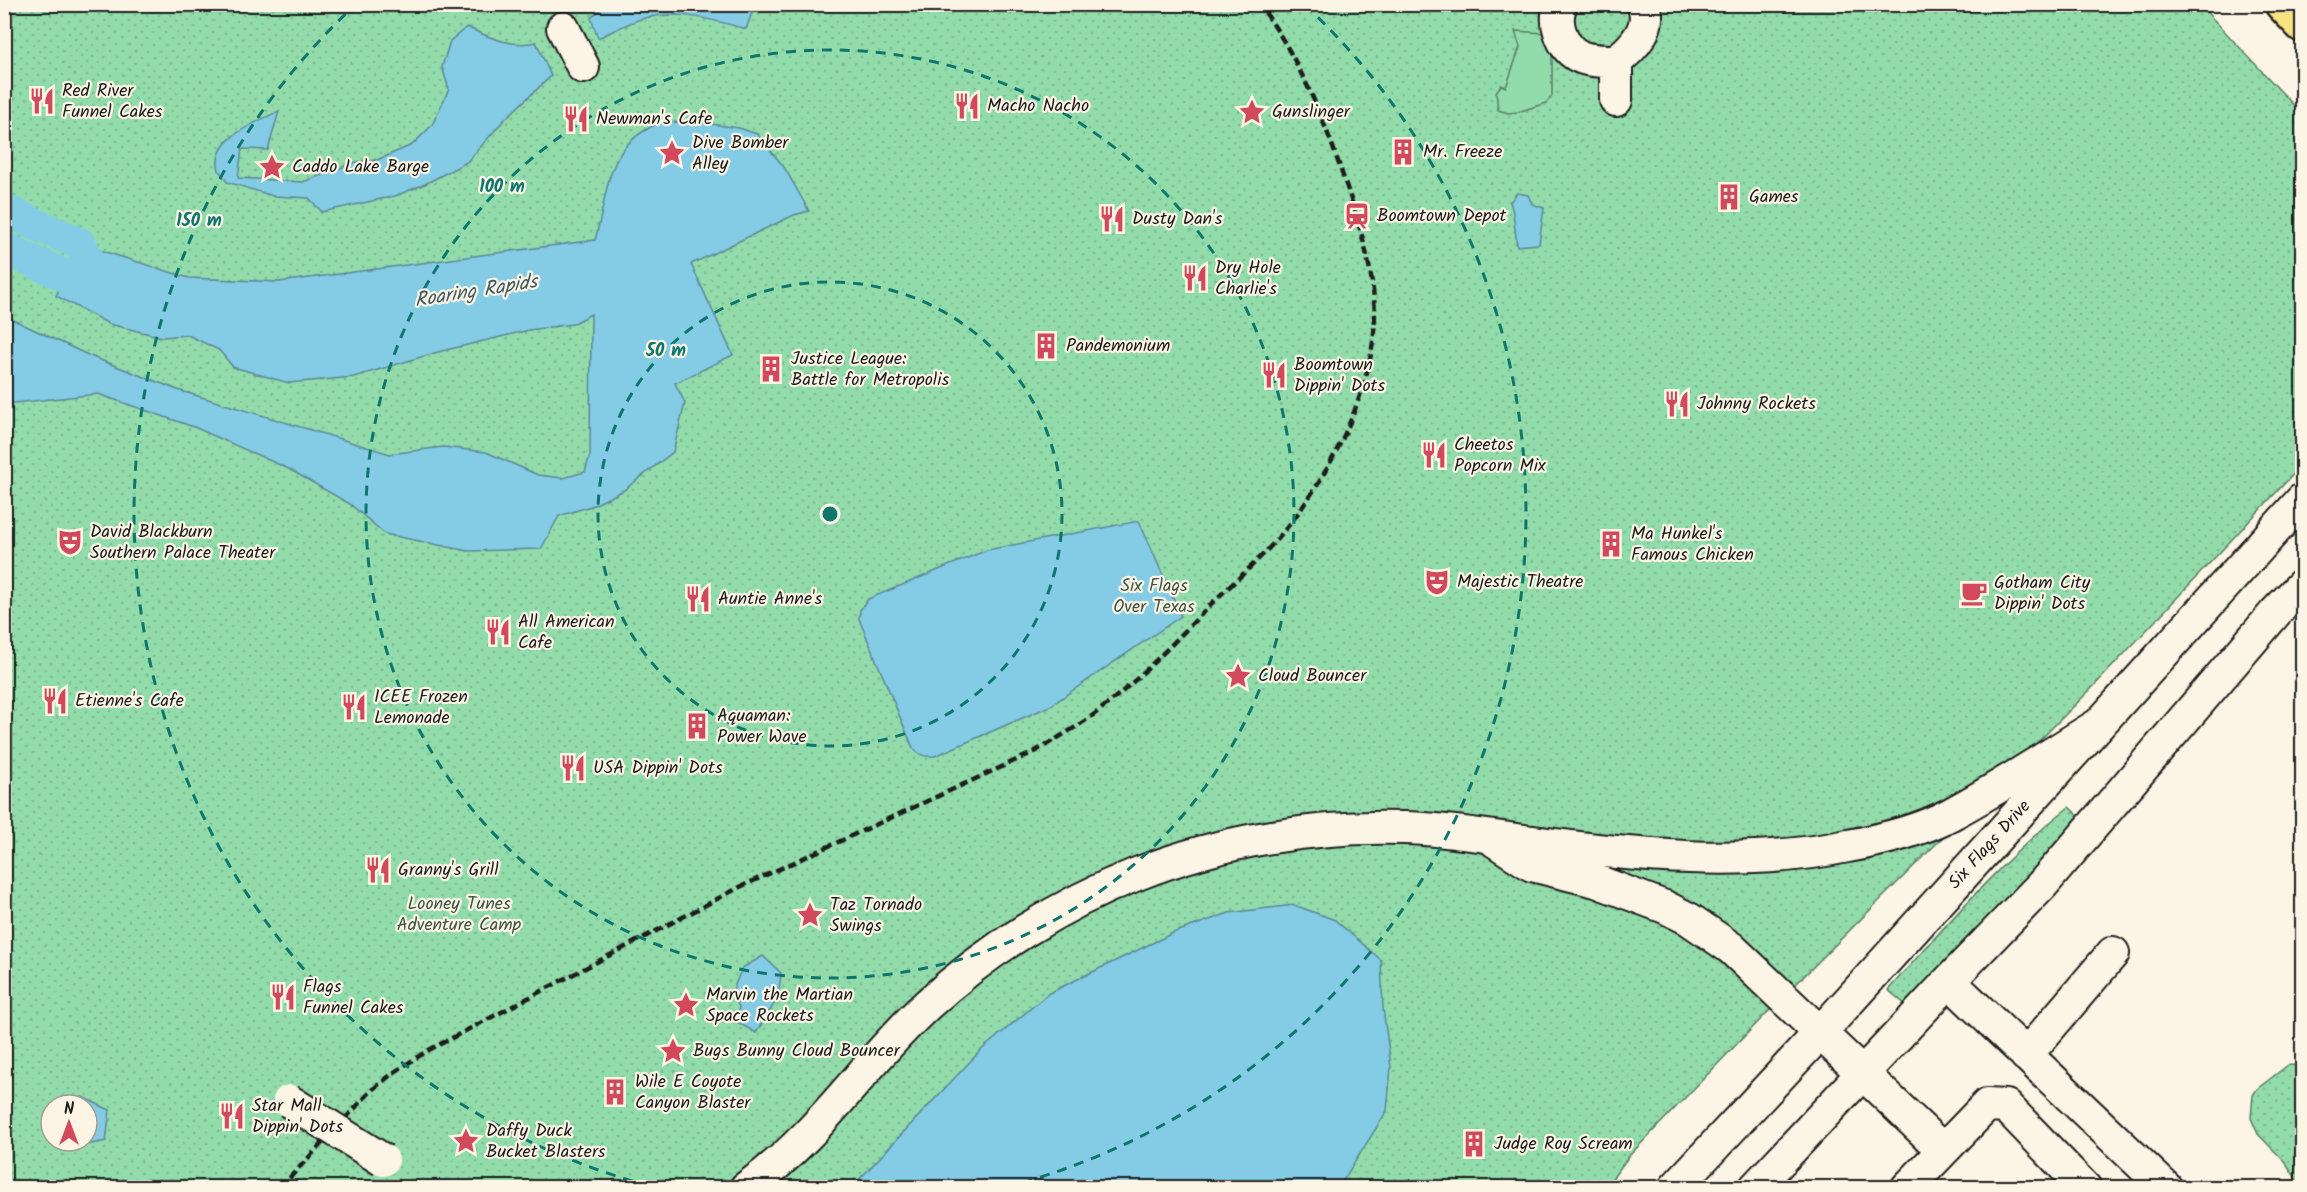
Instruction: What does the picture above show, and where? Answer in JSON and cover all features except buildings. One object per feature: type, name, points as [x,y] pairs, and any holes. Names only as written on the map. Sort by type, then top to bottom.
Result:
[{"type":"main road","points":[[2282,4],[2302,26]]},
{"type":"street","points":[[1561,4],[1558,12],[1559,30],[1566,48],[1592,62],[1616,62],[1630,50],[1644,30],[1646,10],[1643,4]]},
{"type":"street","points":[[563,28],[583,67]]},
{"type":"street","points":[[1616,62],[1616,100]]},
{"type":"street","name":"Six Flags Drive","points":[[1674,1188],[1819,1034],[2302,501]]},
{"type":"street","points":[[1755,1188],[1948,981],[2042,885],[2276,612],[2302,585]]},
{"type":"street","points":[[777,1188],[818,1127],[918,1014],[977,964],[1047,918],[1138,874],[1210,850],[1332,830],[1402,828],[1576,847],[1703,857],[1788,855],[1849,846],[1904,832],[1947,816],[2098,725]]},
{"type":"street","points":[[1486,836],[1532,865],[1596,881],[1689,919],[1731,948],[1942,1149]]},
{"type":"street","points":[[2026,1055],[2113,953]]},
{"type":"street","points":[[1948,981],[2166,1188]]},
{"type":"street","points":[[289,1101],[383,1160]]},
{"type":"street","points":[[1907,1188],[1942,1149],[1987,1105],[2006,1106],[2085,1188]]},
{"type":"street","points":[[746,1188],[779,1163],[818,1127]]},
{"type":"green space","name":"Six Flags Over Texas","points":[[2199,4],[2302,114],[2302,465],[2093,687],[1763,1017],[1629,1156],[1606,1187],[5,1188],[5,5]]},
{"type":"green space","points":[[1515,31],[1546,33],[1561,57],[1552,56],[1552,96],[1546,103],[1508,113],[1498,110],[1496,92],[1501,85],[1506,87],[1520,47]]},
{"type":"green space","points":[[2069,807],[2081,818],[1907,1006],[1888,990],[1952,918],[1997,872],[2044,827]]},
{"type":"green space","points":[[2288,1065],[2302,1066],[2302,1187],[2298,1187],[2286,1163],[2258,1134],[2251,1118],[2253,1095],[2257,1089]]},
{"type":"water","points":[[605,5],[755,5],[746,29],[698,17],[661,15],[636,21],[598,38],[591,18]]},
{"type":"water","points":[[467,27],[509,43],[536,42],[551,76],[505,119],[467,162],[425,184],[395,196],[322,212],[309,198],[273,196],[227,182],[219,170],[218,159],[228,140],[248,126],[279,111],[268,150],[242,149],[238,178],[303,182],[356,162],[377,160],[412,145],[432,125],[449,89],[442,67],[450,41]]},
{"type":"water","points":[[662,122],[704,123],[739,128],[757,134],[784,167],[809,211],[794,215],[691,264],[733,355],[675,383],[685,403],[673,452],[624,490],[594,505],[559,516],[541,549],[468,551],[385,534],[350,504],[289,469],[194,427],[98,394],[5,404],[5,316],[90,356],[178,390],[390,454],[443,447],[486,452],[538,475],[563,478],[585,472],[590,455],[591,314],[573,324],[529,330],[438,352],[354,377],[289,383],[233,367],[219,350],[188,335],[162,337],[109,324],[56,296],[80,244],[189,278],[279,282],[595,240],[607,186],[619,156],[629,143]]},
{"type":"water","points":[[1517,193],[1528,195],[1532,204],[1544,208],[1539,244],[1517,246],[1510,202]]},
{"type":"water","points":[[1139,521],[1181,616],[1050,706],[935,756],[923,755],[916,751],[859,619],[860,610],[868,599],[987,550]]},
{"type":"water","points":[[1294,905],[1335,920],[1381,960],[1383,1008],[1391,1067],[1387,1111],[1339,1187],[852,1187],[980,1051],[1049,993],[1173,933],[1229,913]]},
{"type":"water","points":[[763,956],[781,973],[778,998],[756,1033],[737,1022],[739,1007],[732,992],[742,968]]},
{"type":"water","points":[[99,1105],[110,1110],[106,1141],[99,1142]]},
{"type":"waterway","name":"Roaring Rapids","points":[[4,210],[80,244],[95,272]]},
{"type":"waterway","name":"Roaring Rapids","points":[[4,248],[66,276],[95,272],[109,280]]},
{"type":"railway","points":[[280,1188],[373,1089],[427,1051],[740,887],[1034,752],[1081,723],[1112,701],[1141,674],[1275,542],[1319,483],[1350,423],[1370,360],[1374,329],[1374,299],[1362,237],[1327,131],[1297,65],[1259,4]]},
{"type":"place","name":"Red River Funnel Cakes","points":[[42,101]]},
{"type":"place","name":"Macho Nacho","points":[[967,106]]},
{"type":"place","name":"Gunslinger","points":[[1252,112]]},
{"type":"place","name":"Newman's Cafe","points":[[576,119]]},
{"type":"place","name":"Mr. Freeze","points":[[1403,152]]},
{"type":"place","name":"Dive Bomber Alley","points":[[672,153]]},
{"type":"place","name":"Caddo Lake Barge","points":[[272,167]]},
{"type":"place","name":"Games","points":[[1729,197]]},
{"type":"place","name":"Boomtown Depot","points":[[1357,216]]},
{"type":"place","name":"Dusty Dan's","points":[[1112,219]]},
{"type":"place","name":"Dry Hole Charlie's","points":[[1195,278]]},
{"type":"place","name":"Pandemonium","points":[[1046,346]]},
{"type":"place","name":"Justice League: Battle for Metropolis","points":[[771,369]]},
{"type":"place","name":"Boomtown Dippin' Dots","points":[[1274,375]]},
{"type":"place","name":"Johnny Rockets","points":[[1677,404]]},
{"type":"place","name":"Cheetos Popcorn Mix","points":[[1434,455]]},
{"type":"place","name":"David Blackburn Southern Palace Theater","points":[[70,542]]},
{"type":"place","name":"Ma Hunkel's Famous Chicken","points":[[1611,544]]},
{"type":"place","name":"Majestic Theatre","points":[[1437,582]]},
{"type":"place","name":"Gotham City Dippin' Dots","points":[[1974,593]]},
{"type":"place","name":"Auntie Anne's","points":[[698,599]]},
{"type":"place","name":"All American Cafe","points":[[498,632]]},
{"type":"place","name":"Cloud Bouncer","points":[[1238,676]]},
{"type":"place","name":"Etienne's Cafe","points":[[55,701]]},
{"type":"place","name":"ICEE Frozen Lemonade","points":[[354,707]]},
{"type":"place","name":"Aquaman: Power Wave","points":[[697,726]]},
{"type":"place","name":"USA Dippin' Dots","points":[[573,768]]},
{"type":"place","name":"Granny's Grill","points":[[378,870]]},
{"type":"place","name":"Taz Tornado Swings","points":[[810,915]]},
{"type":"place","name":"Flags Funnel Cakes","points":[[283,997]]},
{"type":"place","name":"Marvin the Martian Space Rockets","points":[[686,1005]]},
{"type":"place","name":"Bugs Bunny Cloud Bouncer","points":[[673,1051]]},
{"type":"place","name":"Wile E Coyote Canyon Blaster","points":[[615,1092]]},
{"type":"place","name":"Star Mall Dippin' Dots","points":[[232,1116]]},
{"type":"place","name":"Daffy Duck Bucket Blasters","points":[[466,1141]]},
{"type":"place","name":"Judge Roy Scream","points":[[1474,1144]]},
{"type":"park label","name":"Looney Tunes Adventure Camp","points":[[459,914]]}]
